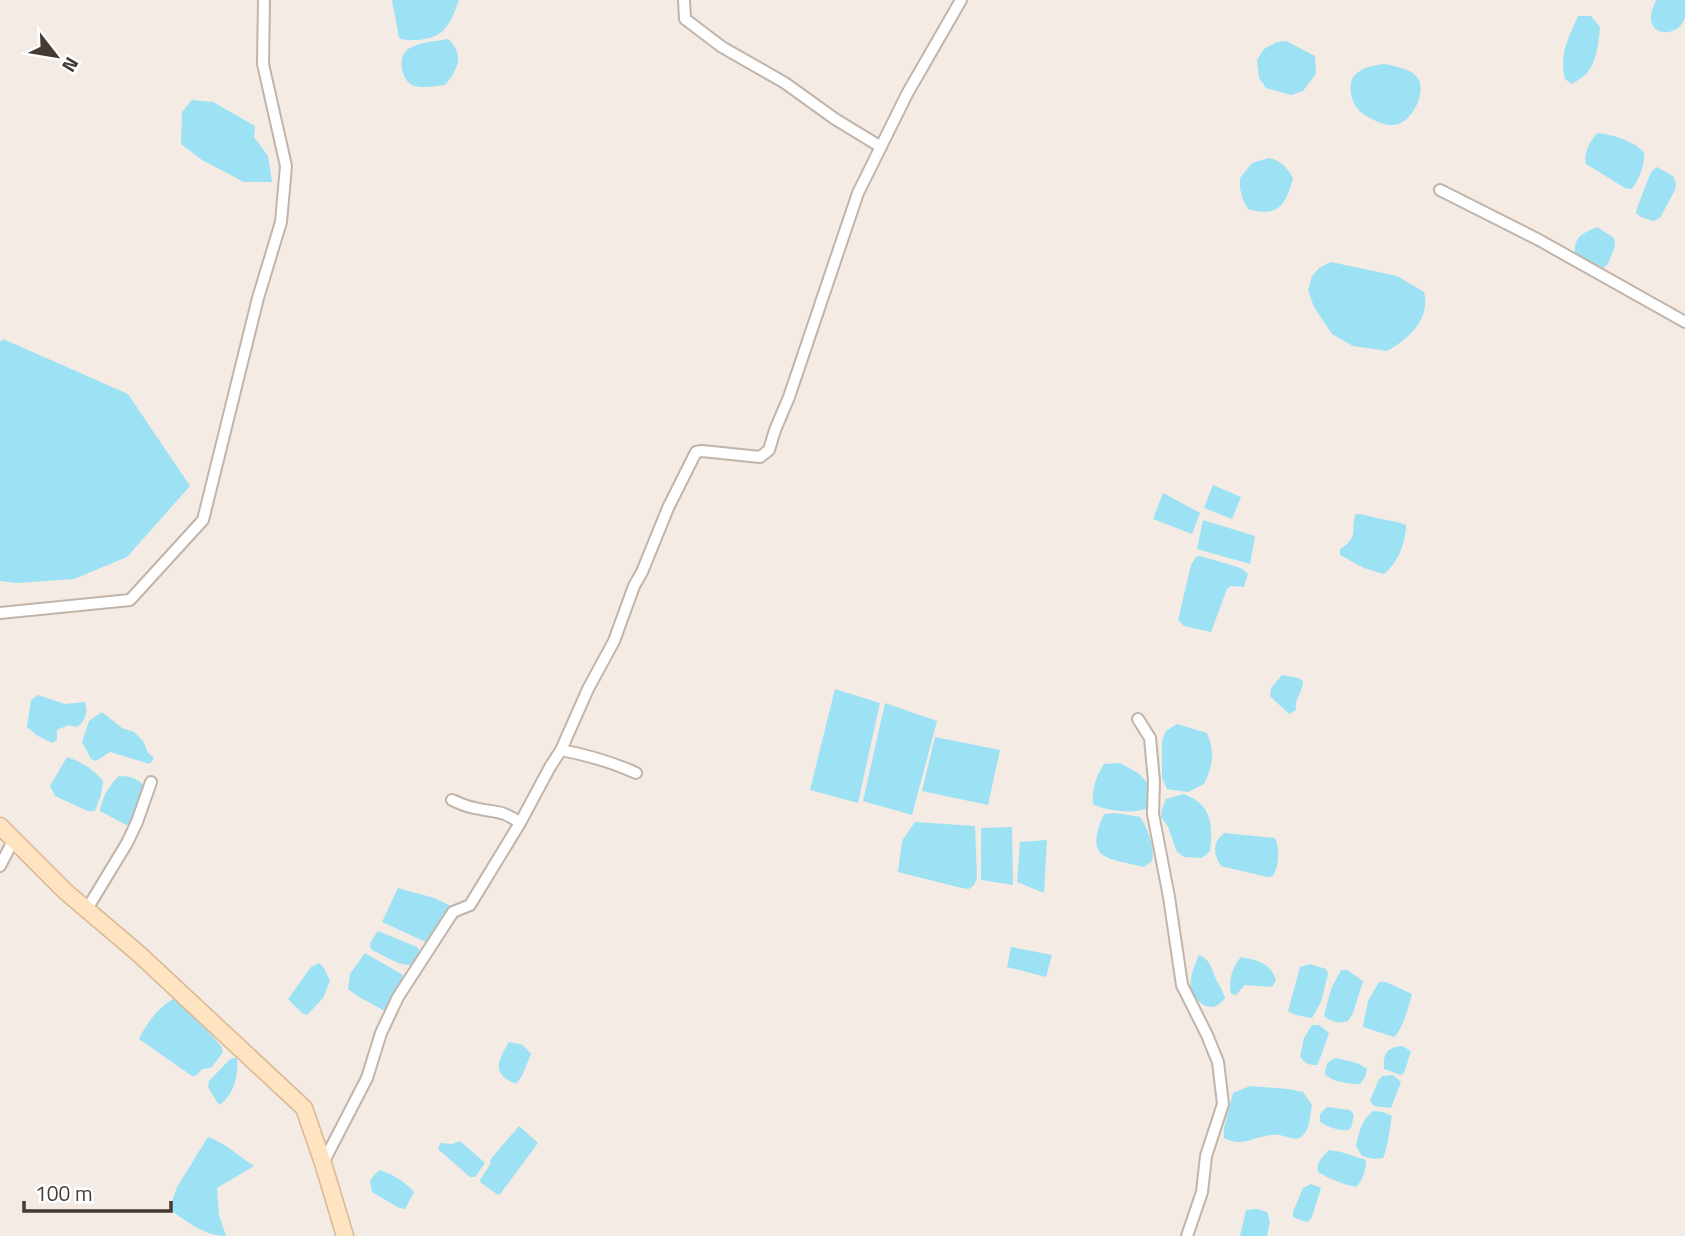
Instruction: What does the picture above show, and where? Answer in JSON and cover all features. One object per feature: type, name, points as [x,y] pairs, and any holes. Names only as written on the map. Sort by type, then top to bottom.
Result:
[{"type":"street","points":[[0,613],[130,600],[203,520],[254,311],[281,222],[286,166],[263,64],[264,0]]},
{"type":"street","points":[[684,0],[685,19],[722,47],[785,83],[835,119],[881,147]]},
{"type":"street","points":[[323,1163],[367,1078],[381,1033],[398,997],[453,912],[470,905],[561,750],[614,641],[634,586],[668,508],[696,453],[702,451],[761,457],[769,450],[858,193],[914,82],[961,0]]},
{"type":"street","points":[[1440,190],[1539,240],[1685,322]]},
{"type":"street","points":[[1138,719],[1150,738],[1154,781],[1153,814],[1182,985],[1218,1062],[1223,1104],[1206,1156],[1202,1192],[1187,1236]]},
{"type":"street","points":[[561,750],[583,754],[636,773]]},
{"type":"street","points":[[87,909],[127,843],[150,782]]},
{"type":"street","points":[[452,800],[476,809],[508,814],[520,823]]},
{"type":"street","points":[[0,825],[66,892],[139,954],[304,1108],[345,1236]]},
{"type":"street","points":[[0,866],[14,839]]},
{"type":"water","points":[[392,0],[459,0],[449,23],[440,33],[426,39],[403,40],[399,38]]},
{"type":"water","points":[[1656,0],[1685,0],[1685,17],[1682,24],[1672,31],[1665,32],[1655,28],[1651,16]]},
{"type":"water","points":[[1578,16],[1591,16],[1600,27],[1600,33],[1593,63],[1585,74],[1572,84],[1565,79],[1563,62]]},
{"type":"water","points":[[448,39],[457,51],[458,62],[445,85],[420,87],[408,82],[402,66],[406,51],[419,44]]},
{"type":"water","points":[[1286,41],[1315,56],[1316,74],[1303,91],[1291,95],[1266,88],[1259,78],[1257,60],[1264,49],[1277,42]]},
{"type":"water","points":[[1384,64],[1412,73],[1419,80],[1420,95],[1414,110],[1404,121],[1395,125],[1382,123],[1363,114],[1354,104],[1351,92],[1351,84],[1356,74],[1368,67]]},
{"type":"water","points":[[192,100],[213,102],[255,126],[254,137],[268,156],[272,182],[244,182],[202,160],[181,144],[182,112]]},
{"type":"water","points":[[1598,133],[1629,142],[1644,153],[1641,172],[1632,189],[1625,188],[1586,164],[1588,147]]},
{"type":"water","points":[[1269,158],[1283,165],[1293,178],[1287,196],[1274,210],[1267,212],[1248,209],[1243,200],[1240,178],[1252,163]]},
{"type":"water","points":[[1657,167],[1673,176],[1676,184],[1660,218],[1653,221],[1636,213],[1651,172]]},
{"type":"water","points":[[1597,227],[1614,238],[1615,246],[1608,264],[1603,268],[1575,254],[1580,236]]},
{"type":"water","points":[[1331,262],[1397,276],[1424,292],[1424,311],[1416,328],[1403,341],[1387,351],[1353,346],[1332,334],[1314,307],[1308,290],[1312,276],[1319,268]]},
{"type":"water","points":[[3,339],[128,394],[190,486],[127,557],[74,579],[17,583],[0,581],[0,342]]},
{"type":"water","points":[[1213,485],[1241,497],[1232,519],[1204,508]]},
{"type":"water","points":[[1163,493],[1200,513],[1192,534],[1153,519]]},
{"type":"water","points":[[1356,514],[1406,525],[1400,552],[1384,574],[1364,568],[1340,555],[1340,549],[1352,536]]},
{"type":"water","points":[[1203,520],[1255,536],[1250,564],[1197,549]]},
{"type":"water","points":[[1196,557],[1241,568],[1248,574],[1244,587],[1231,586],[1227,589],[1211,632],[1184,626],[1178,620],[1191,565]]},
{"type":"water","points":[[1282,675],[1303,681],[1296,710],[1289,714],[1270,696],[1271,688]]},
{"type":"water","points":[[835,689],[880,703],[858,803],[810,790]]},
{"type":"water","points":[[38,695],[65,704],[85,702],[84,719],[77,727],[68,725],[57,730],[57,740],[52,743],[38,736],[27,727],[31,700]]},
{"type":"water","points":[[885,703],[937,721],[912,815],[863,801]]},
{"type":"water","points":[[102,712],[122,728],[134,732],[143,741],[148,753],[154,758],[150,764],[110,752],[96,761],[91,759],[82,742],[89,721]]},
{"type":"water","points":[[1177,724],[1207,733],[1212,752],[1211,765],[1204,784],[1188,792],[1167,789],[1162,778],[1162,741],[1166,731]]},
{"type":"water","points":[[935,737],[1000,750],[988,805],[922,791]]},
{"type":"water","points":[[67,757],[87,766],[103,781],[95,811],[88,811],[55,796],[50,786]]},
{"type":"water","points":[[1120,763],[1138,773],[1150,785],[1149,807],[1137,811],[1121,811],[1093,804],[1095,783],[1104,764]]},
{"type":"water","points":[[119,776],[134,778],[146,787],[134,823],[126,825],[100,811],[106,792]]},
{"type":"water","points":[[1184,794],[1200,804],[1209,816],[1210,851],[1202,858],[1184,857],[1177,852],[1168,827],[1161,817],[1166,799]]},
{"type":"water","points":[[1104,814],[1140,817],[1146,827],[1153,856],[1152,861],[1144,867],[1110,859],[1098,849],[1098,829]]},
{"type":"water","points":[[915,822],[975,826],[977,878],[974,885],[969,889],[962,888],[898,872],[902,841]]},
{"type":"water","points":[[1012,827],[1013,885],[981,880],[981,828]]},
{"type":"water","points":[[1224,833],[1275,838],[1278,857],[1273,876],[1267,877],[1221,866],[1215,849],[1217,841]]},
{"type":"water","points":[[1047,840],[1044,893],[1017,882],[1020,842]]},
{"type":"water","points":[[398,888],[434,898],[451,906],[428,943],[382,922]]},
{"type":"water","points":[[378,931],[417,947],[420,951],[413,966],[398,963],[372,950],[371,941]]},
{"type":"water","points":[[1011,947],[1052,955],[1046,977],[1007,967]]},
{"type":"water","points":[[365,953],[403,975],[399,988],[385,1011],[348,989],[350,974]]},
{"type":"water","points":[[1199,955],[1209,963],[1225,998],[1213,1007],[1201,1003],[1192,991],[1192,976]]},
{"type":"water","points":[[1241,957],[1267,966],[1276,980],[1272,987],[1245,985],[1236,995],[1231,994],[1232,975]]},
{"type":"water","points":[[319,963],[330,981],[323,998],[307,1015],[288,999],[311,967]]},
{"type":"water","points":[[1310,964],[1326,969],[1328,974],[1321,1002],[1312,1018],[1288,1011],[1300,967]]},
{"type":"water","points":[[1341,970],[1347,970],[1363,981],[1353,1013],[1348,1021],[1338,1022],[1324,1016],[1331,989]]},
{"type":"water","points":[[1379,982],[1386,982],[1412,994],[1403,1023],[1394,1037],[1363,1027],[1368,1001]]},
{"type":"water","points":[[177,997],[221,1046],[223,1052],[211,1068],[202,1069],[197,1075],[192,1076],[139,1039],[155,1015]]},
{"type":"water","points":[[1312,1025],[1319,1025],[1329,1033],[1317,1065],[1308,1064],[1300,1057],[1304,1038]]},
{"type":"water","points":[[509,1042],[523,1045],[531,1054],[516,1084],[499,1071],[502,1055]]},
{"type":"water","points":[[1402,1046],[1411,1051],[1404,1073],[1401,1075],[1384,1069],[1384,1060],[1389,1050]]},
{"type":"water","points":[[233,1058],[237,1058],[236,1078],[228,1096],[219,1105],[208,1087],[209,1081]]},
{"type":"water","points":[[1336,1058],[1357,1063],[1367,1069],[1360,1084],[1336,1081],[1325,1074],[1328,1064]]},
{"type":"water","points":[[1393,1075],[1401,1082],[1391,1108],[1374,1106],[1370,1101],[1378,1081],[1382,1076]]},
{"type":"water","points":[[1250,1086],[1303,1092],[1312,1105],[1304,1134],[1296,1139],[1271,1135],[1238,1142],[1224,1138],[1233,1093]]},
{"type":"water","points":[[1327,1107],[1350,1110],[1354,1115],[1351,1128],[1340,1130],[1320,1122],[1320,1114]]},
{"type":"water","points":[[1373,1111],[1392,1116],[1383,1158],[1362,1156],[1356,1146],[1363,1123]]},
{"type":"water","points":[[519,1126],[538,1143],[498,1195],[480,1180],[491,1163],[490,1160]]},
{"type":"water","points":[[208,1137],[254,1166],[217,1188],[219,1215],[226,1236],[203,1231],[169,1209],[177,1187]]},
{"type":"water","points":[[460,1141],[485,1163],[475,1177],[470,1177],[438,1149],[440,1143],[452,1144]]},
{"type":"water","points":[[1329,1150],[1366,1160],[1364,1175],[1356,1187],[1318,1172],[1319,1162]]},
{"type":"water","points":[[380,1170],[398,1179],[414,1192],[405,1209],[372,1192],[370,1181]]},
{"type":"water","points":[[1311,1184],[1321,1188],[1312,1217],[1306,1222],[1293,1217],[1293,1212],[1303,1188]]},
{"type":"water","points":[[1246,1210],[1267,1212],[1270,1221],[1267,1236],[1240,1236]]}]
